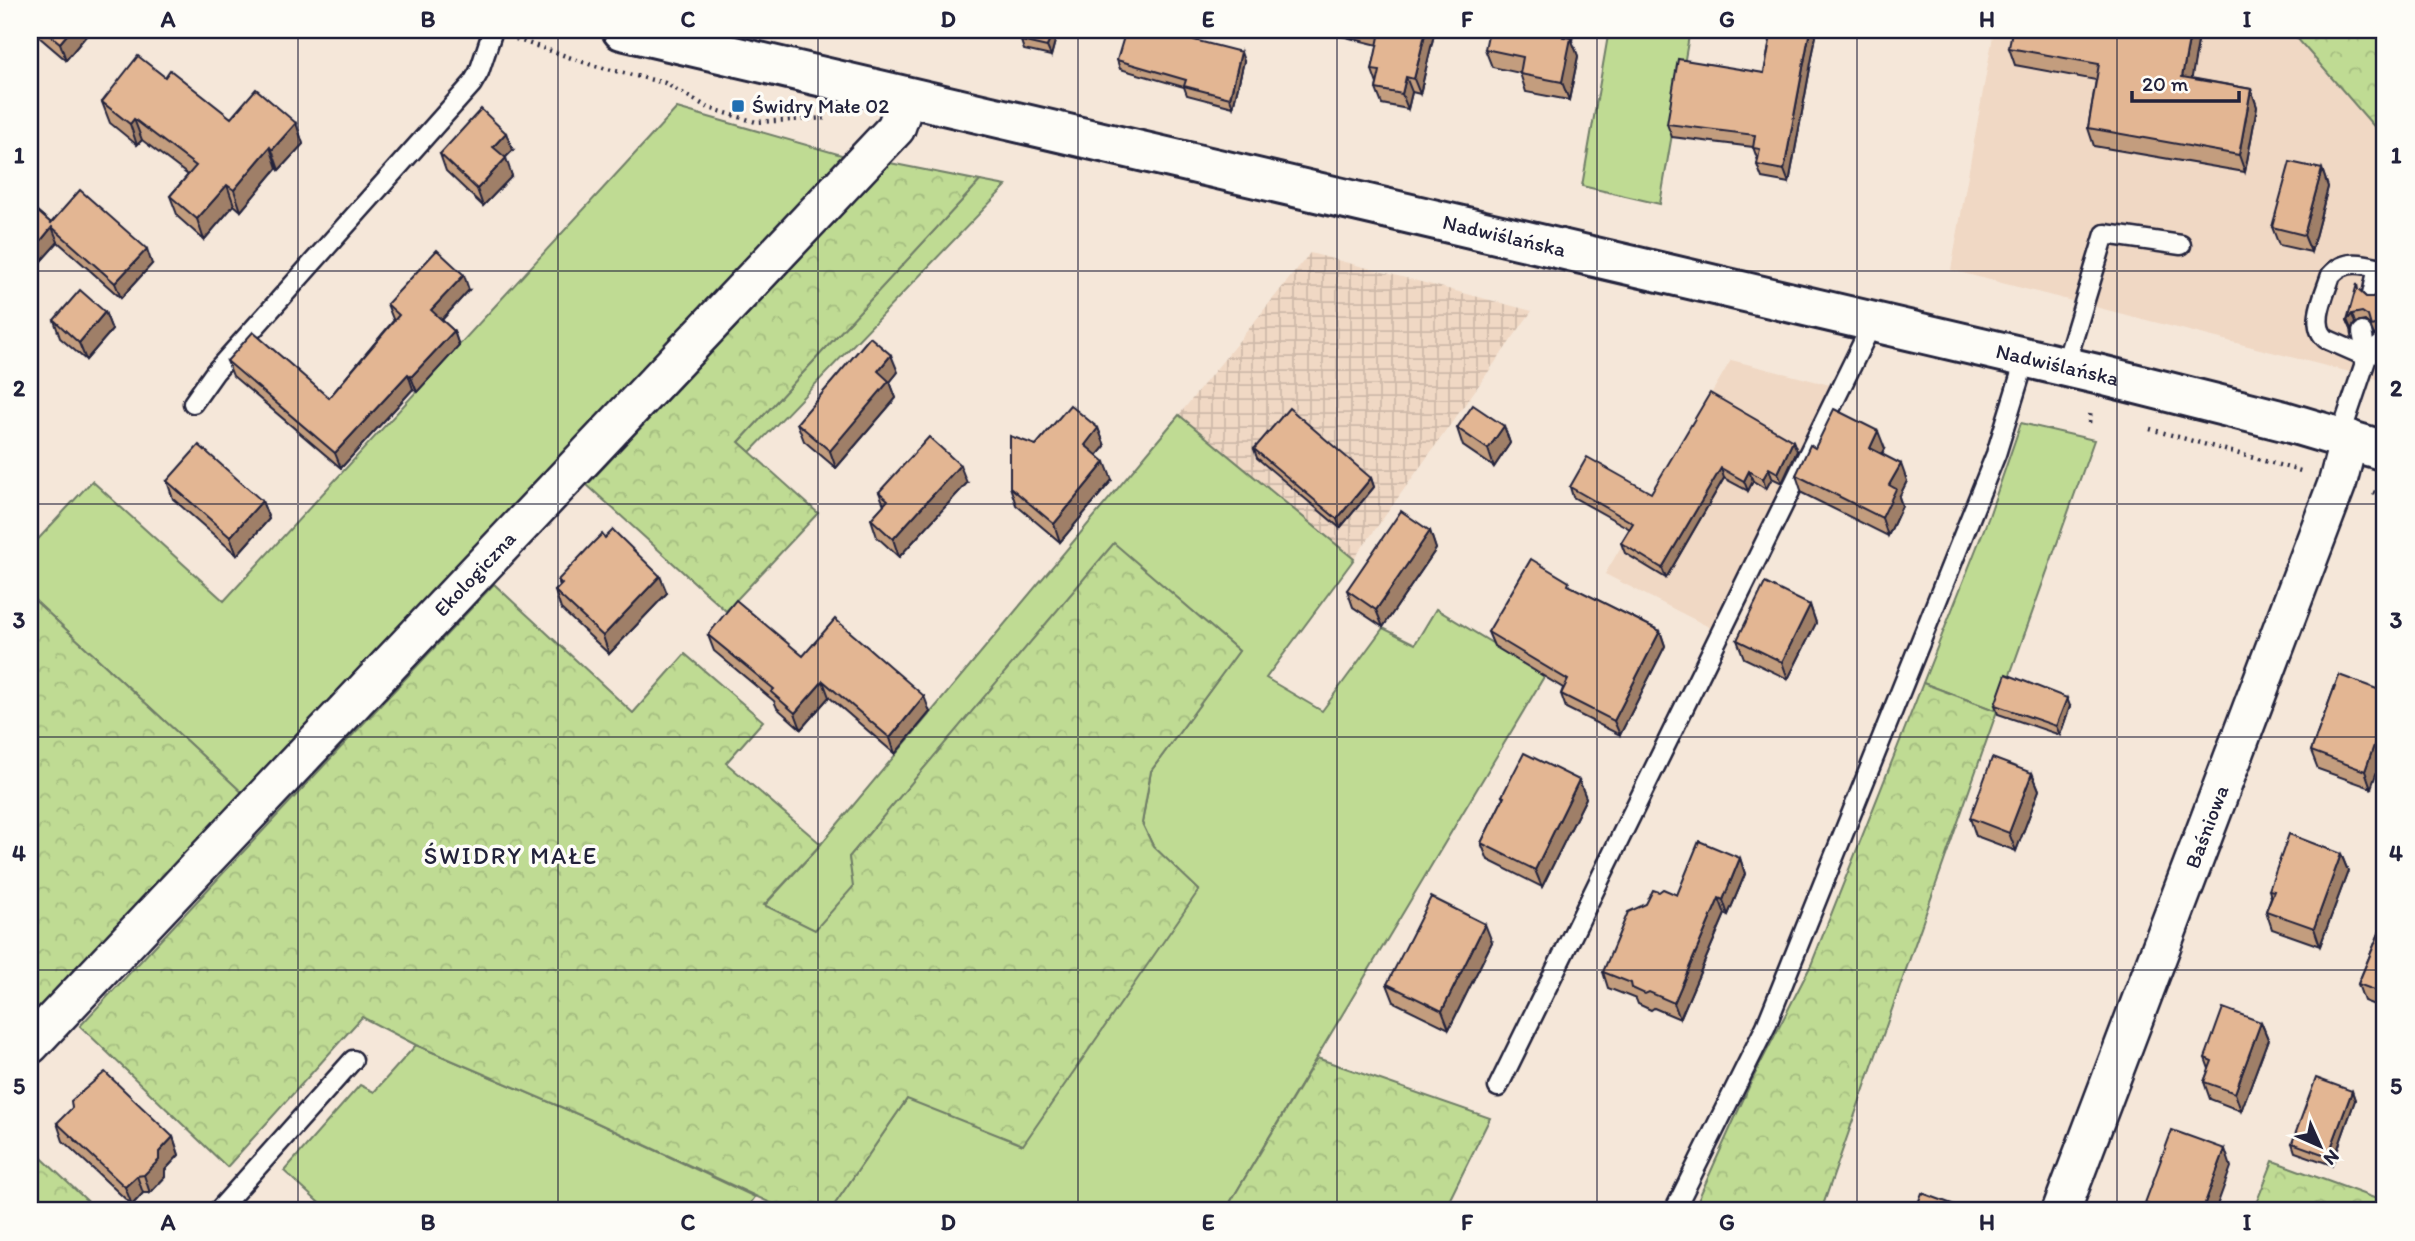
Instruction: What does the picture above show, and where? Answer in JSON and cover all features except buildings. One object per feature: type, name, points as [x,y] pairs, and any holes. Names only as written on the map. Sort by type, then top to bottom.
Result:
[{"type":"main road","name":"Nadwiślańska","points":[[622,30],[2065,366],[2345,438],[2385,451]]},
{"type":"street","name":"Ekologiczna","points":[[30,1045],[896,128],[907,97]]},
{"type":"street","name":"Baśniowa","points":[[2061,1211],[2338,481],[2345,438]]},
{"type":"lane","points":[[193,403],[215,372],[471,84],[479,72],[493,30]]},
{"type":"lane","points":[[2065,366],[2105,234],[2181,246]]},
{"type":"lane","points":[[2367,357],[2326,339],[2320,334],[2317,320],[2331,275],[2348,263],[2382,268],[2372,295]]},
{"type":"lane","points":[[1498,1087],[1873,322]]},
{"type":"lane","points":[[2345,438],[2367,357],[2362,332]]},
{"type":"lane","points":[[2367,357],[2385,341]]},
{"type":"lane","points":[[1674,1211],[1766,1026],[1996,454],[2026,357]]},
{"type":"lane","points":[[218,1211],[353,1059]]},
{"type":"path","points":[[536,43],[596,66],[665,83]]},
{"type":"shaded area","points":[[1994,30],[2290,30],[2385,139],[2385,381],[1951,270]]},
{"type":"shaded area","points":[[1310,253],[1532,311],[1354,559],[1179,415]]},
{"type":"shaded area","points":[[1731,360],[1830,385],[1711,628],[1605,574]]},
{"type":"green space","points":[[1609,30],[1690,30],[1660,204],[1582,186]]},
{"type":"green space","points":[[2290,30],[2385,30],[2385,139]]},
{"type":"green space","points":[[677,108],[852,158],[247,797],[30,596],[30,548],[92,481],[224,601]]},
{"type":"green space","points":[[890,163],[980,181],[739,442],[818,513],[726,611],[587,485]]},
{"type":"green space","points":[[980,181],[1006,186],[750,452],[739,442]]},
{"type":"green space","points":[[1179,415],[1354,559],[1266,678],[1322,711],[1383,628],[1415,644],[1436,609],[1545,675],[1225,1211],[830,1211],[907,1099],[1199,891],[1153,846],[1142,823],[1151,771],[1239,651],[1114,544],[849,857],[854,887],[816,931],[764,906],[821,844]]},
{"type":"green space","points":[[2021,423],[2094,440],[1997,711],[1923,683],[1988,519]]},
{"type":"green space","points":[[1114,543],[1239,651],[1151,771],[1142,823],[1153,846],[1199,890],[1023,1145],[907,1099],[830,1211],[788,1211],[589,1119],[416,1045],[362,1017],[227,1167],[80,1026],[494,584],[633,713],[685,654],[763,721],[726,763],[821,844],[764,905],[815,930],[853,887],[849,857]]},
{"type":"green space","points":[[30,596],[247,797],[30,1025]]},
{"type":"green space","points":[[1923,683],[1997,711],[1821,1211],[1693,1211],[1752,1080],[1811,965]]},
{"type":"green space","points":[[416,1045],[589,1119],[755,1197],[745,1211],[328,1211],[284,1171],[360,1085],[374,1092]]},
{"type":"green space","points":[[1317,1058],[1490,1118],[1444,1211],[1225,1211]]},
{"type":"green space","points":[[30,1147],[98,1211],[30,1211]]},
{"type":"green space","points":[[2273,1161],[2385,1202],[2385,1211],[2253,1211]]},
{"type":"place","name":"Świdry Małe 02","points":[[738,106]]},
{"type":"district","name":"ŚWIDRY MAŁE","points":[[511,856]]}]
